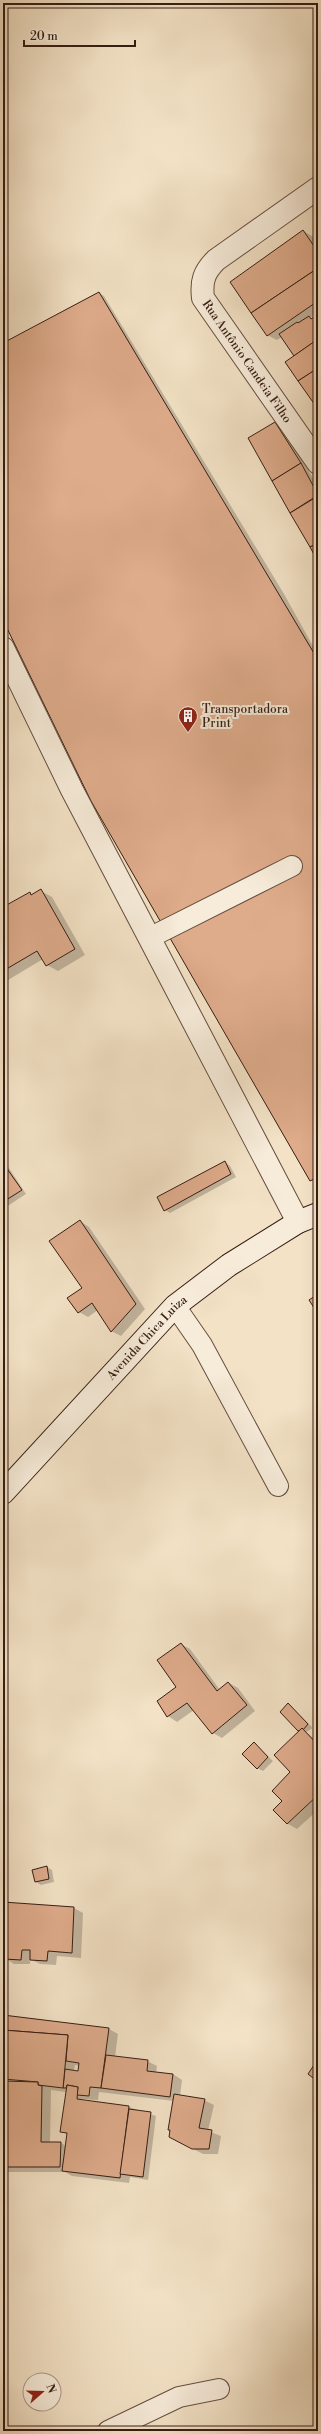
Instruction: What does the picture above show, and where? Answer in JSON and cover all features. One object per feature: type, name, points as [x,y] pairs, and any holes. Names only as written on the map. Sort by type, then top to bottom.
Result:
[{"type":"street","name":"Rua Antônio Candeia Filho","points":[[318,188],[216,260],[205,271],[201,285],[203,298],[318,463]]},
{"type":"street","points":[[3,648],[72,790],[298,1222]]},
{"type":"street","name":"Avenida Chica Luiza","points":[[3,1493],[175,1306],[229,1265],[298,1222],[318,1214]]},
{"type":"lane","points":[[149,938],[292,866]]},
{"type":"lane","points":[[175,1306],[202,1345],[278,1486]]},
{"type":"lane","points":[[108,2431],[179,2397],[219,2389]]},
{"type":"building","points":[[303,230],[318,252],[318,268],[251,313],[230,282]]},
{"type":"building","points":[[318,268],[318,301],[267,336],[251,313]]},
{"type":"building","name":"Transportadora Print","points":[[99,292],[318,660],[318,1177],[310,1181],[91,801],[3,620],[3,343]]},
{"type":"building","points":[[318,314],[318,339],[294,356],[279,334],[297,322],[298,323],[309,316],[311,319]]},
{"type":"building","points":[[318,339],[318,368],[298,381],[285,362]]},
{"type":"building","points":[[318,368],[318,403],[315,405],[298,381]]},
{"type":"building","points":[[275,422],[301,463],[272,481],[248,438]]},
{"type":"building","points":[[301,463],[318,495],[290,513],[272,481]]},
{"type":"building","points":[[318,496],[318,543],[310,547],[290,513]]},
{"type":"building","points":[[318,543],[318,562],[310,547]]},
{"type":"building","points":[[41,889],[75,949],[46,966],[37,951],[3,971],[3,907],[30,892],[31,895]]},
{"type":"building","points":[[225,1161],[231,1174],[164,1211],[157,1197]]},
{"type":"building","points":[[3,1163],[22,1190],[3,1202]]},
{"type":"building","points":[[80,1220],[136,1304],[111,1332],[92,1303],[78,1313],[67,1298],[82,1288],[49,1241]]},
{"type":"building","points":[[318,1294],[318,1314],[309,1300]]},
{"type":"building","points":[[181,1643],[217,1691],[228,1682],[247,1705],[212,1734],[187,1703],[167,1717],[157,1701],[176,1687],[157,1660]]},
{"type":"building","points":[[288,1703],[308,1724],[303,1730],[298,1731],[280,1712]]},
{"type":"building","points":[[302,1728],[318,1745],[318,1795],[287,1824],[273,1810],[282,1801],[272,1791],[290,1772],[274,1755]]},
{"type":"building","points":[[254,1742],[268,1757],[257,1769],[242,1754]]},
{"type":"building","points":[[47,1866],[49,1879],[35,1882],[32,1870]]},
{"type":"building","points":[[3,1902],[74,1907],[72,1953],[48,1951],[47,1961],[30,1960],[30,1950],[22,1950],[21,1960],[4,1959]]},
{"type":"building","points":[[3,2015],[109,2028],[101,2088],[90,2087],[89,2096],[77,2095],[78,2087],[67,2085],[66,2088],[63,2088],[65,2069],[78,2071],[79,2063],[66,2061],[68,2035],[3,2030]]},
{"type":"building","points":[[3,2030],[68,2035],[63,2088],[38,2085],[38,2082],[3,2079]]},
{"type":"building","points":[[106,2055],[148,2060],[147,2071],[173,2074],[170,2097],[101,2088]]},
{"type":"building","points":[[314,2065],[318,2068],[318,2082],[308,2074]]},
{"type":"building","points":[[3,2081],[38,2082],[38,2085],[42,2086],[41,2142],[61,2142],[60,2167],[3,2167]]},
{"type":"building","points":[[67,2085],[78,2087],[77,2099],[129,2106],[120,2178],[62,2171],[67,2133],[60,2132]]},
{"type":"building","points":[[174,2094],[205,2099],[199,2128],[212,2130],[209,2149],[192,2149],[169,2137],[170,2130],[168,2130]]},
{"type":"building","points":[[129,2109],[151,2112],[143,2177],[120,2174]]},
{"type":"place","name":"Transportadora Print","points":[[188,733]]}]
